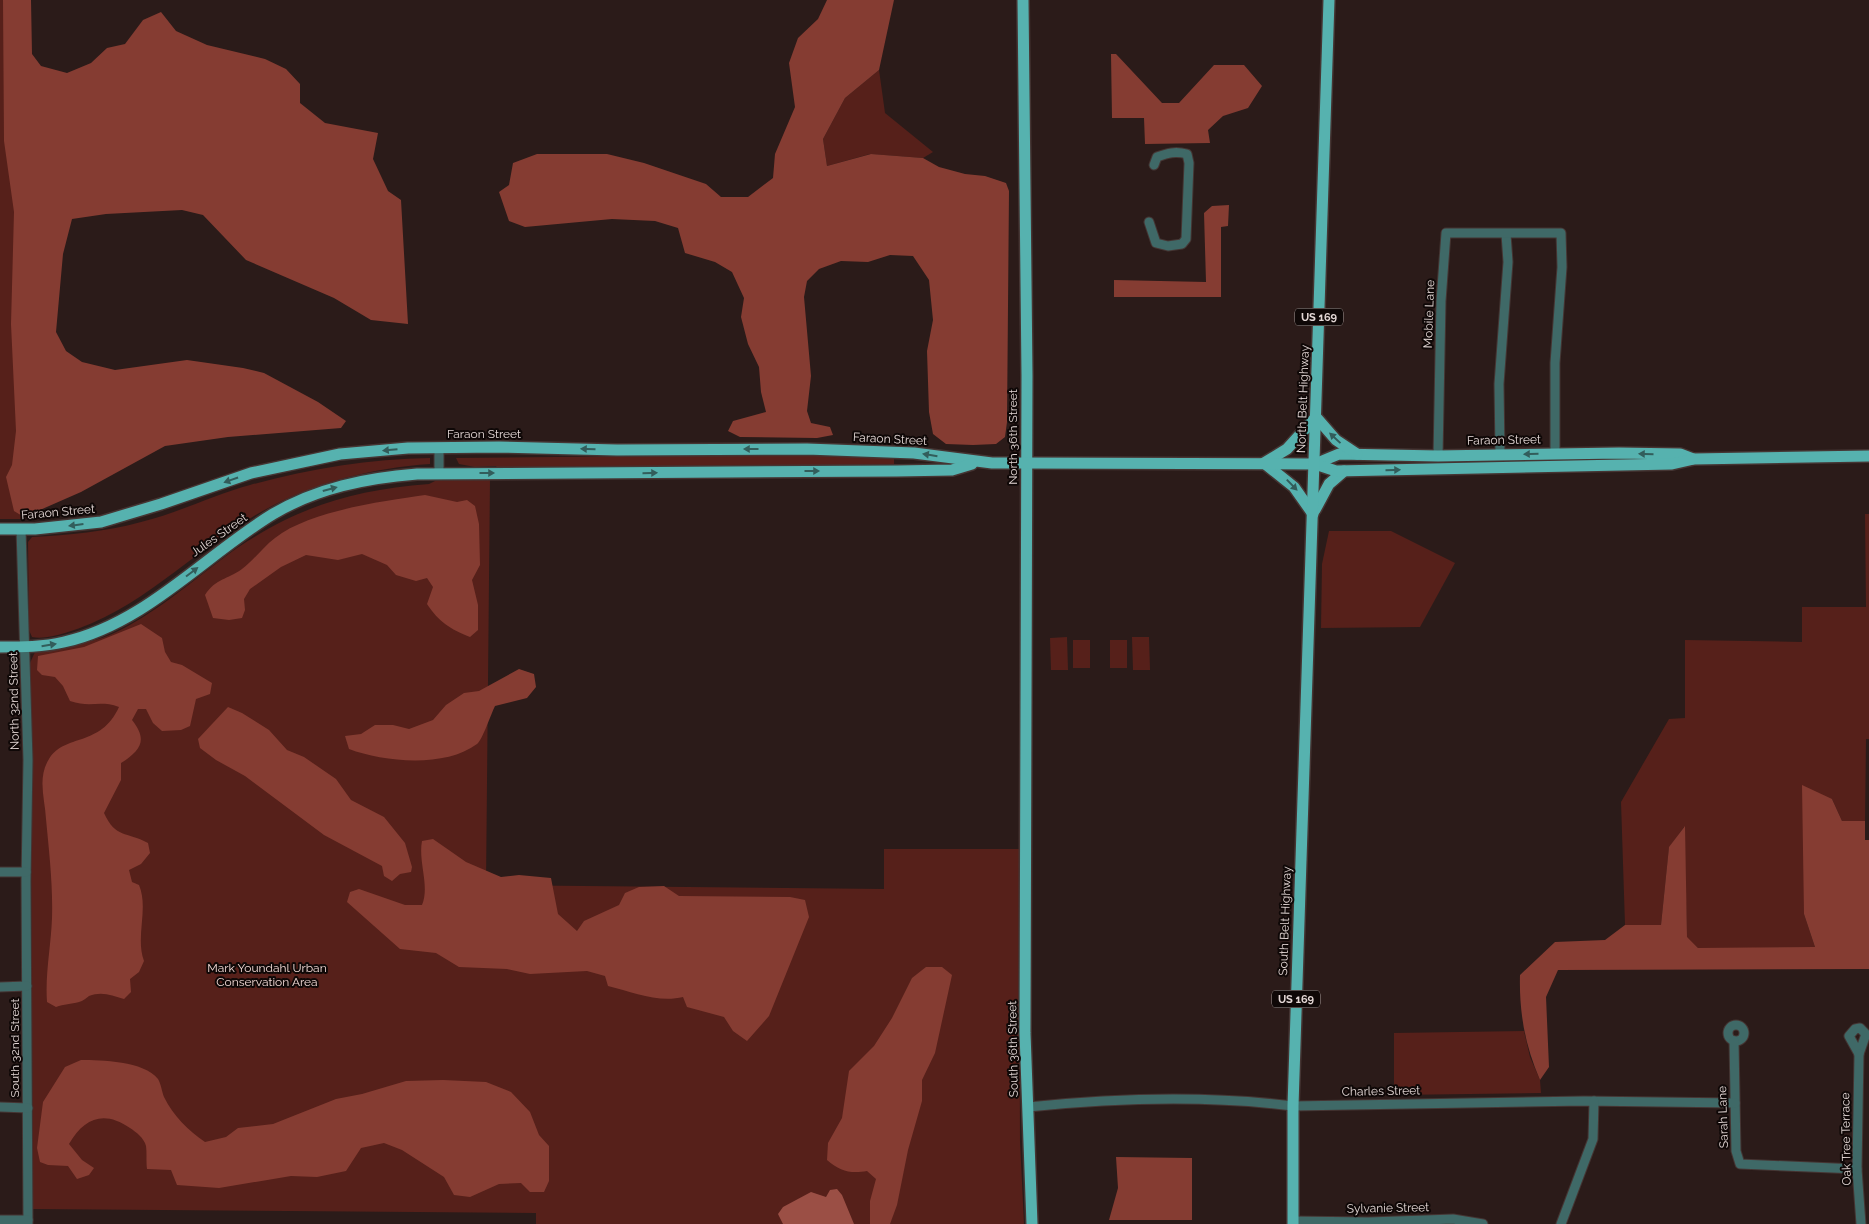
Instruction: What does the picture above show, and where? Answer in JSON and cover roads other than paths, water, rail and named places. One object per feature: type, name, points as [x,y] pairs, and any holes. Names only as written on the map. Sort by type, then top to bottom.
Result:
[{"type":"main road","name":"North 36th Street","points":[[1023,0],[1026,874]]},
{"type":"main road","name":"North Belt Highway","points":[[1304,768],[1329,0]]},
{"type":"main road","points":[[1344,471],[1329,484],[1313,514],[1294,487],[1264,463],[1287,449],[1316,417],[1336,440],[1358,455]]},
{"type":"main road","name":"Faraon Street","points":[[0,529],[22,529],[101,522],[178,499],[252,473],[340,454],[439,448],[807,449],[914,453],[979,463],[1315,464],[1336,471],[1672,464],[1694,459],[1869,456]]},
{"type":"main road","name":"Faraon Street","points":[[1315,464],[1339,454],[1438,456],[1555,453],[1680,454],[1694,459]]},
{"type":"main road","name":"Faraon Street","points":[[439,473],[952,470],[979,463]]},
{"type":"main road","name":"Jules Street","points":[[0,647],[26,647],[66,642],[94,632],[141,610],[272,515],[313,494],[378,477],[439,473]]},
{"type":"main road","name":"South Belt Highway","points":[[1293,1222],[1292,1106],[1304,768]]},
{"type":"main road","name":"South 36th Street","points":[[1026,874],[1025,1033],[1032,1224]]},
{"type":"street","points":[[1149,222],[1156,243],[1168,246],[1182,244],[1186,238],[1189,163],[1187,154],[1177,151],[1167,154],[1157,158],[1154,165]]},
{"type":"street","name":"Mobile Lane","points":[[1438,456],[1441,301],[1446,233],[1561,233],[1562,267],[1555,363],[1555,453]]},
{"type":"street","points":[[1500,454],[1498,384],[1508,262],[1506,234]]},
{"type":"street","points":[[439,448],[439,473]]},
{"type":"street","name":"North 32nd Street","points":[[22,529],[28,760],[26,872]]},
{"type":"street","points":[[0,872],[26,872]]},
{"type":"street","name":"South 32nd Street","points":[[26,872],[28,1222]]},
{"type":"street","points":[[0,986],[27,986]]},
{"type":"street","name":"Sarah Lane","points":[[1734,1041],[1736,1151],[1740,1164],[1857,1169]]},
{"type":"street","name":"Oak Tree Terrace","points":[[1859,1054],[1857,1169],[1861,1224]]},
{"type":"street","name":"Charles Street","points":[[1028,1107],[1158,1099],[1262,1102],[1292,1106],[1594,1101],[1735,1103]]},
{"type":"street","points":[[1561,1224],[1593,1139],[1594,1101]]},
{"type":"street","points":[[0,1107],[28,1108]]},
{"type":"street","name":"Sylvanie Street","points":[[1293,1222],[1453,1219],[1483,1224]]},
{"type":"street","points":[[0,1220],[28,1222]]},
{"type":"park label","name":"Mark Youndahl Urban Conservation Area","points":[[267,975]]}]
